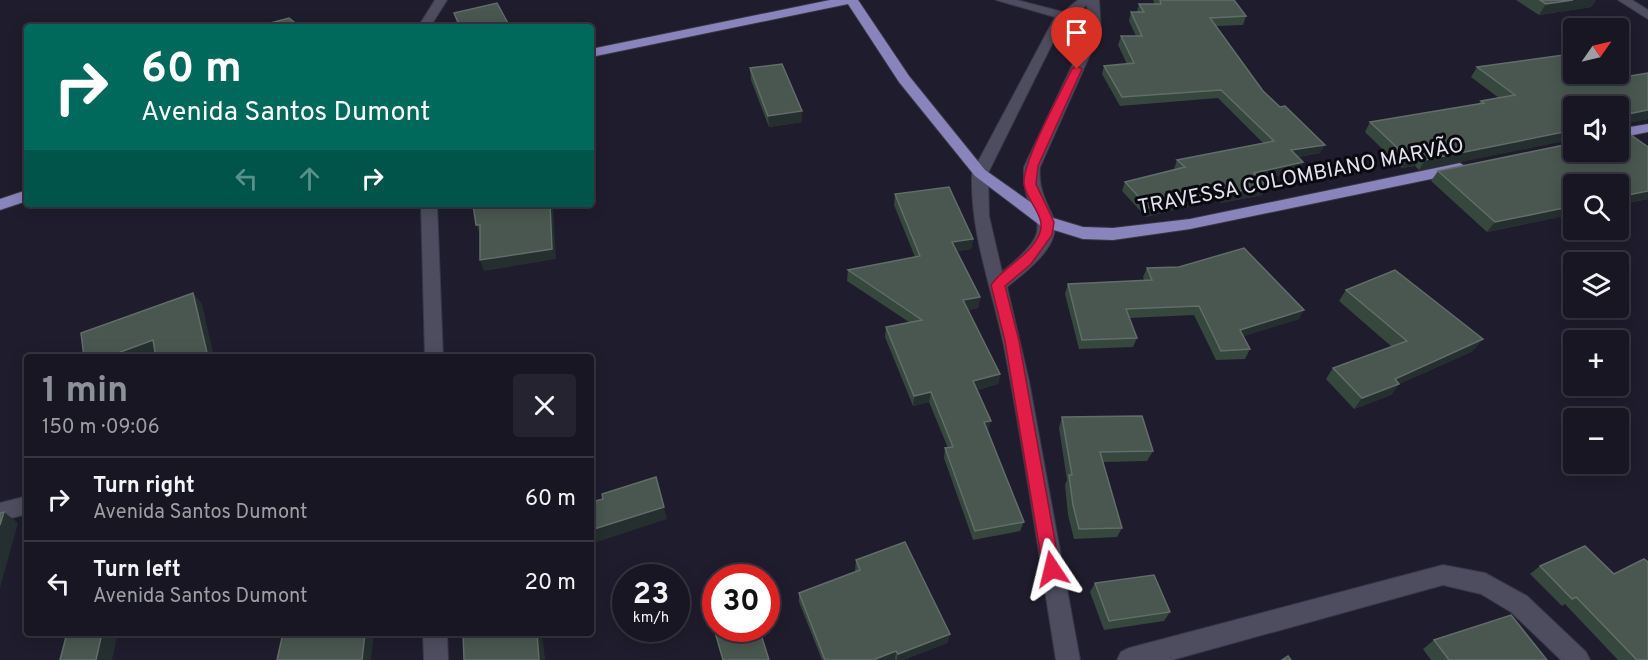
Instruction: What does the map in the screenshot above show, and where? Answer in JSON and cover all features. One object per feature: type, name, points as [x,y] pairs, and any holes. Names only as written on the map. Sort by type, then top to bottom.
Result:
[{"type":"main road","points":[[594,52],[850,0]]},
{"type":"main road","name":"TRAVESSA COLOMBIANO MARVÃO","points":[[850,0],[904,79],[980,173],[1047,222],[1083,233],[1147,231],[1213,220],[1480,164]]},
{"type":"main road","points":[[1629,132],[1648,128]]},
{"type":"main road","points":[[0,205],[24,196]]},
{"type":"street","points":[[426,24],[441,0]]},
{"type":"street","points":[[1002,0],[1065,16]]},
{"type":"street","points":[[1068,660],[1012,341],[988,250],[978,196],[980,173],[1057,22],[1086,0]]},
{"type":"street","points":[[998,285],[1038,249],[1046,235],[1047,222],[1030,184],[1032,166],[1095,30],[1093,0]]},
{"type":"street","points":[[1624,0],[1648,15]]},
{"type":"street","points":[[429,207],[434,354]]},
{"type":"street","points":[[0,512],[24,506]]},
{"type":"street","points":[[1129,660],[1443,575],[1485,584],[1519,604],[1578,660]]},
{"type":"street","points":[[435,636],[436,660]]},
{"type":"building","points":[[1160,0],[1234,0],[1246,16],[1210,18],[1263,91],[1280,107],[1285,106],[1325,145],[1291,150],[1303,162],[1254,173],[1266,186],[1224,194],[1221,190],[1149,208],[1125,182],[1185,167],[1177,160],[1274,141],[1221,90],[1122,97],[1104,66],[1134,63],[1121,36],[1142,36],[1131,12],[1144,12],[1139,4],[1161,4]]},
{"type":"building","points":[[1540,0],[1573,0],[1546,4]]},
{"type":"building","points":[[497,3],[508,24],[459,24],[454,13]]},
{"type":"building","points":[[289,18],[296,24],[267,24]]},
{"type":"building","points":[[1563,55],[1563,84],[1629,84],[1629,76],[1648,73],[1648,110],[1629,114],[1629,96],[1563,96],[1563,132],[1425,160],[1422,156],[1408,158],[1370,122],[1484,103],[1481,101],[1515,95],[1477,67]]},
{"type":"building","points":[[782,64],[802,111],[768,116],[750,68]]},
{"type":"building","points":[[1629,134],[1648,147],[1648,191],[1629,195],[1629,174],[1563,174],[1563,208],[1495,222],[1438,171],[1563,145],[1563,162],[1629,162]]},
{"type":"building","points":[[949,187],[973,239],[952,242],[980,297],[963,300],[1000,374],[973,381],[991,421],[984,422],[1024,522],[975,531],[945,448],[953,447],[931,392],[914,396],[886,327],[922,320],[848,270],[920,256],[895,194]]},
{"type":"building","points":[[473,207],[550,207],[552,249],[480,260],[480,225],[476,225]]},
{"type":"building","points":[[1244,248],[1304,310],[1240,330],[1250,349],[1221,351],[1199,306],[1126,309],[1137,338],[1082,340],[1068,284],[1152,280],[1147,268],[1179,267]]},
{"type":"building","points":[[1395,270],[1483,339],[1395,379],[1399,384],[1362,398],[1333,368],[1407,341],[1346,290]]},
{"type":"building","points":[[193,293],[207,354],[155,354],[153,340],[115,354],[84,354],[81,333]]},
{"type":"building","points":[[1142,416],[1153,451],[1100,452],[1122,528],[1079,529],[1073,505],[1069,475],[1072,475],[1062,417]]},
{"type":"building","points":[[656,477],[664,507],[594,529],[594,501],[603,499],[602,494]]},
{"type":"building","points":[[4,512],[0,525],[0,513]]},
{"type":"building","points":[[905,542],[950,634],[898,654],[896,651],[873,660],[825,660],[799,593],[860,570],[856,560]]},
{"type":"building","points":[[1585,546],[1614,574],[1644,559],[1648,562],[1648,660],[1637,660],[1576,597],[1572,599],[1540,566]]},
{"type":"building","points":[[1154,575],[1170,612],[1109,621],[1095,583]]},
{"type":"building","points":[[1511,615],[1547,660],[1449,660],[1434,640]]},
{"type":"building","points":[[66,636],[101,636],[96,660],[60,660]]},
{"type":"building","points":[[282,636],[365,636],[362,660],[277,660]]},
{"type":"building","points":[[463,636],[537,636],[539,660],[464,660]]},
{"type":"building","points":[[718,642],[763,642],[769,660],[723,660]]},
{"type":"route","points":[[1052,569],[1012,341],[998,285],[1038,249],[1046,235],[1047,222],[1035,200],[1030,184],[1032,166],[1077,69]]}]
